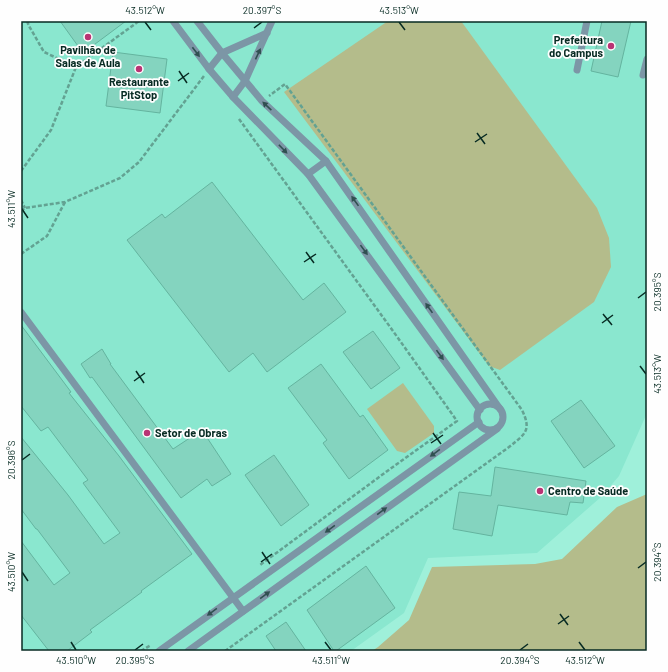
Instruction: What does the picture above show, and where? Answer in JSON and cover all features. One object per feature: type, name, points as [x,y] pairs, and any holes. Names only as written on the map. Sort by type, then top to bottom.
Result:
[{"type":"lane","points":[[173,21],[233,98],[308,174],[480,410]]},
{"type":"lane","points":[[188,651],[497,429],[502,423],[503,419],[500,409],[326,161],[262,101],[197,21]]},
{"type":"lane","points":[[233,98],[245,81],[272,21]]},
{"type":"lane","points":[[576,70],[587,21]]},
{"type":"lane","points":[[209,69],[222,53],[267,33]]},
{"type":"lane","points":[[643,74],[647,59]]},
{"type":"lane","points":[[308,174],[326,161]]},
{"type":"lane","points":[[21,312],[243,611]]},
{"type":"lane","points":[[497,429],[488,430],[481,426],[478,422],[478,416],[480,410],[488,405],[494,405],[500,409]]},
{"type":"lane","points":[[159,651],[478,422]]},
{"type":"path","points":[[27,21],[44,52],[76,67]]},
{"type":"path","points":[[21,171],[51,130],[76,67],[139,21]]},
{"type":"path","points":[[21,211],[25,208],[65,202],[120,178],[139,162],[209,69]]},
{"type":"path","points":[[225,651],[509,448],[523,435],[527,421],[522,410],[284,84],[262,101]]},
{"type":"path","points":[[244,114],[238,118],[457,421],[256,567]]},
{"type":"path","points":[[21,200],[25,208]]},
{"type":"path","points":[[21,254],[47,236],[65,202]]},
{"type":"path","points":[[141,651],[154,642]]},
{"type":"shaded area","points":[[21,21],[647,21],[647,413],[619,476],[601,497],[537,553],[428,558],[404,613],[351,651],[21,651]]},
{"type":"shaded area","points":[[388,21],[461,21],[597,208],[609,238],[611,267],[594,302],[500,370],[489,366],[284,92]]},
{"type":"shaded area","points":[[403,383],[434,426],[434,433],[405,453],[397,451],[367,409]]},
{"type":"shaded area","points":[[647,494],[647,651],[372,651],[409,620],[432,567],[535,564],[562,559],[617,507]]},
{"type":"building","name":"Pavilhão de Salas de Aula","points":[[60,21],[126,21],[83,53]]},
{"type":"building","name":"Prefeitura do Campus","points":[[602,21],[631,21],[618,77],[591,71]]},
{"type":"building","points":[[113,52],[167,59],[160,113],[106,106]]},
{"type":"building","points":[[212,182],[303,300],[324,283],[346,312],[267,372],[253,353],[229,372],[127,240],[162,214],[165,218]]},
{"type":"building","points":[[21,325],[71,392],[69,393],[119,456],[192,554],[90,630],[92,632],[67,651],[49,651],[21,615],[21,541],[54,585],[70,573],[21,509],[21,437],[68,495],[104,544],[120,533],[83,483],[88,480],[48,427],[41,431],[21,406]]},
{"type":"building","points":[[373,331],[400,368],[371,389],[343,352]]},
{"type":"building","points":[[102,349],[110,364],[173,449],[202,430],[231,474],[212,486],[207,479],[181,498],[81,364]]},
{"type":"building","points":[[321,364],[360,417],[363,415],[388,450],[349,479],[323,443],[327,440],[288,388]]},
{"type":"building","points":[[581,400],[615,446],[584,468],[551,421]]},
{"type":"building","points":[[274,455],[309,505],[281,526],[245,475]]},
{"type":"building","name":"Centro de Saúde","points":[[495,467],[586,481],[583,503],[570,502],[567,515],[498,505],[492,536],[453,529],[459,492],[491,496]]},
{"type":"building","points":[[366,566],[395,608],[334,651],[307,610]]},
{"type":"building","points":[[286,622],[306,651],[276,651],[266,636]]},
{"type":"place","name":"Pavilhão de Salas de Aula","points":[[88,37]]},
{"type":"place","name":"Prefeitura do Campus","points":[[611,46]]},
{"type":"place","name":"Restaurante PitStop","points":[[139,69]]},
{"type":"place","name":"Setor de Obras","points":[[147,433]]},
{"type":"place","name":"Centro de Saúde","points":[[540,491]]}]
